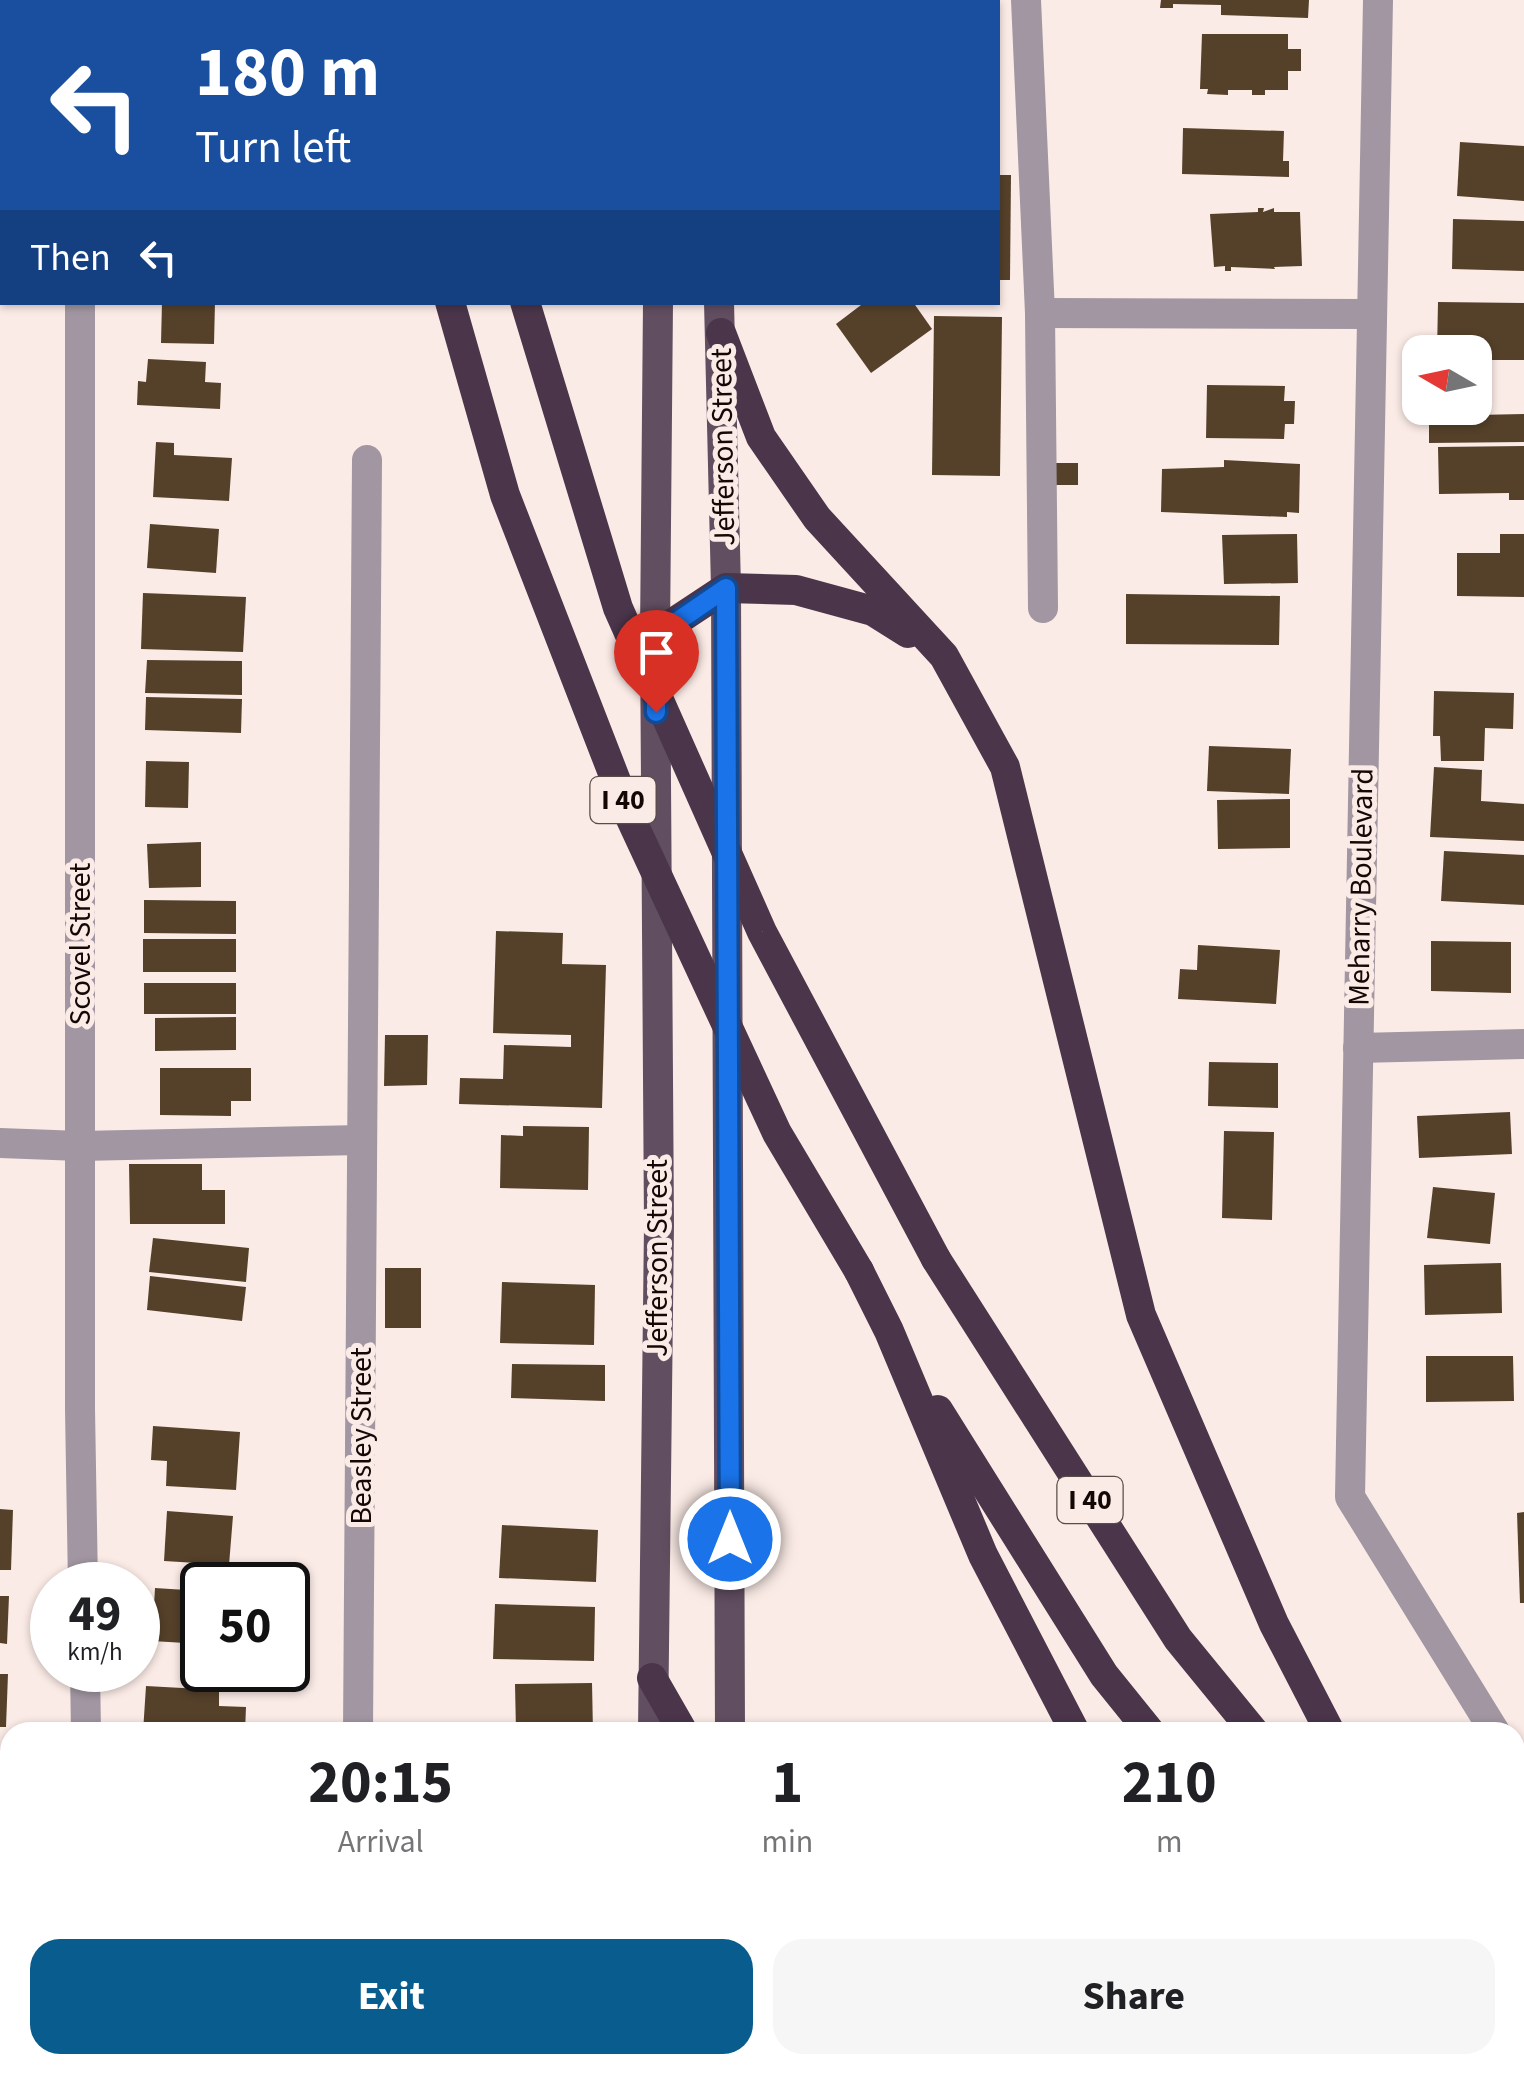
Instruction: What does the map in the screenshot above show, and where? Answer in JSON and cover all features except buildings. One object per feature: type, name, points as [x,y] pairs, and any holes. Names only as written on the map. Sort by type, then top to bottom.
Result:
[{"type":"highway","name":"I 40","points":[[451,305],[505,496],[630,818],[777,1133],[889,1331],[1104,1675],[1142,1722]]},
{"type":"highway","name":"I 40","points":[[526,305],[618,608],[762,932],[936,1259],[1178,1639],[1246,1722]]},
{"type":"highway","points":[[721,334],[761,437],[818,518],[944,656],[1004,767],[1142,1315],[1274,1624],[1325,1722]]},
{"type":"highway","points":[[656,636],[726,588],[796,590],[873,610],[944,656]]},
{"type":"highway","points":[[889,1331],[983,1555],[1069,1722]]},
{"type":"highway","points":[[652,1678],[677,1722]]},
{"type":"main road","name":"Jefferson Street","points":[[653,1722],[659,1226],[658,305]]},
{"type":"main road","name":"Jefferson Street","points":[[719,305],[726,588],[731,1230],[730,1722]]},
{"type":"street","points":[[1026,0],[1040,312],[1043,608]]},
{"type":"street","name":"Meharry Boulevard","points":[[1378,0],[1350,1497],[1489,1722]]},
{"type":"street","name":"Scovel Street","points":[[80,305],[84,1562]]},
{"type":"street","points":[[1040,312],[1372,314]]},
{"type":"street","name":"Beasley Street","points":[[358,1722],[367,460]]},
{"type":"street","points":[[1358,1048],[1524,1044]]},
{"type":"street","points":[[0,1143],[80,1146],[361,1140]]},
{"type":"street","points":[[85,1692],[86,1722]]},
{"type":"route","points":[[656,712],[656,636],[726,588],[730,1539]]}]
